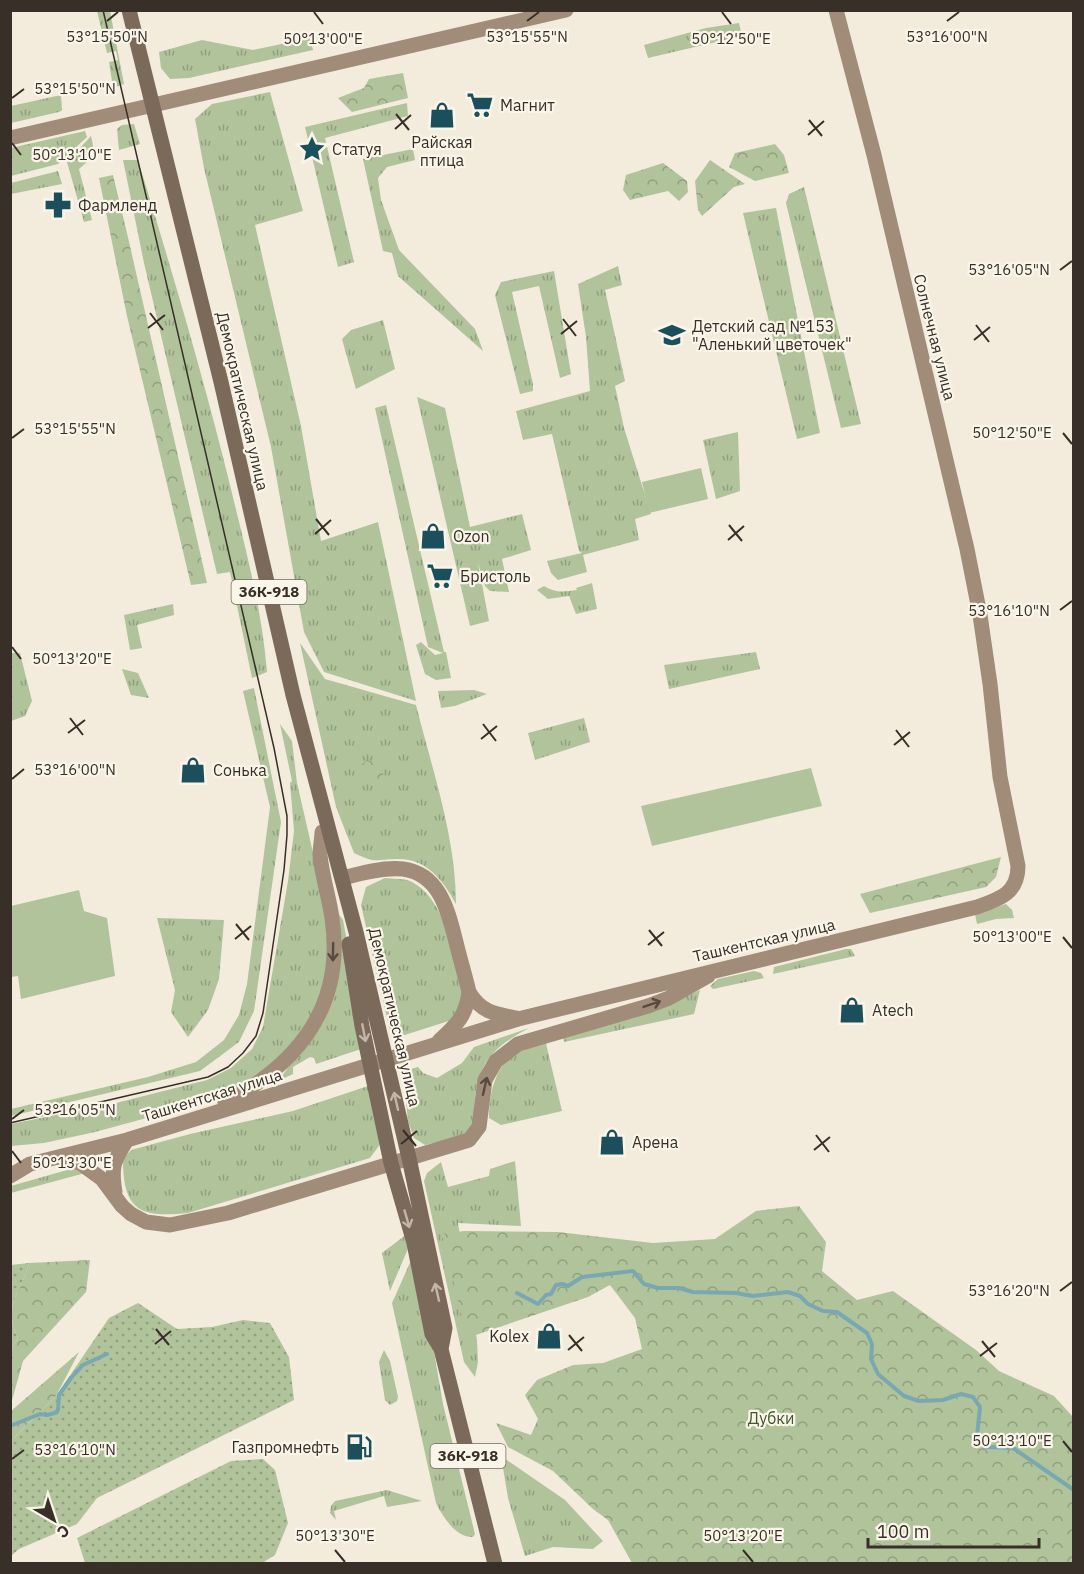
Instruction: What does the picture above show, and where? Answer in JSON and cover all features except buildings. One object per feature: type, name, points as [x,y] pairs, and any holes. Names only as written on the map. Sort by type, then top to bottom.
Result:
[{"type":"main road","name":"Демократическая улица","points":[[129,10],[221,382],[290,685],[343,878],[409,1158],[445,1328],[441,1349]]},
{"type":"main road","points":[[10,138],[566,10]]},
{"type":"main road","name":"Солнечная улица","points":[[836,10],[874,155],[980,615],[1000,777],[1018,866],[1018,877],[1014,886]]},
{"type":"main road","name":"Демократическая улица","points":[[320,800],[322,832],[351,952],[362,1026],[391,1163],[414,1243],[432,1334],[441,1349],[495,1563]]},
{"type":"main road","points":[[196,1119],[242,1095],[271,1074],[301,1045],[317,1018],[328,990],[334,953],[333,920],[320,855],[322,832]]},
{"type":"main road","points":[[343,878],[365,872],[402,869],[419,873],[434,885],[446,904],[469,992],[475,1001],[482,1008],[494,1014],[518,1018]]},
{"type":"main road","name":"Ташкентская улица","points":[[10,1176],[30,1164],[127,1140],[518,1018],[977,907],[993,902],[1014,886]]},
{"type":"main road","points":[[59,1157],[88,1168],[102,1179],[122,1206],[146,1222],[170,1225],[228,1213],[469,1140],[479,1127],[485,1080],[496,1062],[518,1044],[659,1002],[694,985],[718,969]]},
{"type":"main road","points":[[434,1044],[462,1018],[469,992]]},
{"type":"main road","points":[[115,1195],[112,1174],[114,1158],[127,1140]]},
{"type":"main road","name":"Ташкентская улица","points":[[10,1161],[30,1164]]},
{"type":"green space","points":[[97,11],[110,11],[124,84],[113,88],[109,62],[118,60],[116,51],[107,53]]},
{"type":"green space","points":[[739,23],[742,36],[648,58],[644,45],[706,28]]},
{"type":"green space","points":[[310,38],[313,50],[189,78],[170,79],[161,68],[159,52],[202,40],[253,50]]},
{"type":"green space","points":[[403,73],[408,98],[352,112],[338,98],[364,88],[369,79]]},
{"type":"green space","points":[[270,92],[303,211],[255,225],[301,426],[321,541],[378,522],[416,701],[324,672],[304,632],[271,447],[204,168],[195,119],[212,104]]},
{"type":"green space","points":[[61,95],[62,110],[59,112],[11,123],[11,106]]},
{"type":"green space","points":[[407,103],[408,116],[325,138],[354,262],[338,267],[305,127]]},
{"type":"green space","points":[[134,124],[140,144],[119,150],[117,129],[122,125]]},
{"type":"green space","points":[[85,131],[87,137],[58,164],[11,176],[11,148]]},
{"type":"green space","points":[[91,136],[95,155],[79,169],[92,220],[84,222],[67,162]]},
{"type":"green space","points":[[775,144],[784,155],[789,173],[755,181],[729,167],[735,153]]},
{"type":"green space","points":[[413,149],[415,160],[387,167],[378,178],[381,200],[399,250],[475,329],[483,351],[398,276],[392,253],[383,251],[363,159]]},
{"type":"green space","points":[[123,160],[138,160],[209,403],[230,485],[252,578],[265,648],[267,672],[252,678],[230,572],[217,574],[144,263]]},
{"type":"green space","points":[[710,160],[745,184],[734,187],[702,216],[698,210],[695,181]]},
{"type":"green space","points":[[663,163],[687,181],[688,192],[679,201],[668,191],[630,200],[623,190],[626,175]]},
{"type":"green space","points":[[58,171],[62,184],[11,194],[11,183]]},
{"type":"green space","points":[[113,175],[207,583],[191,585],[127,316],[99,178]]},
{"type":"green space","points":[[804,187],[861,424],[841,428],[786,203],[789,194]]},
{"type":"green space","points":[[776,208],[820,433],[797,439],[743,213]]},
{"type":"green space","points":[[618,266],[622,285],[605,290],[625,381],[615,386],[624,428],[651,514],[635,519],[639,540],[583,555],[587,572],[558,580],[551,573],[547,561],[582,553],[579,551],[552,434],[523,440],[516,411],[590,391],[586,337],[578,284]]},
{"type":"green space","points":[[554,271],[571,374],[560,378],[539,286],[512,292],[533,384],[533,391],[520,394],[495,295],[501,282]]},
{"type":"green space","points":[[383,320],[395,369],[356,389],[342,339],[351,330]]},
{"type":"green space","points":[[417,397],[445,408],[470,527],[522,514],[531,550],[502,559],[509,592],[490,591],[485,586],[478,563],[489,621],[470,626]]},
{"type":"green space","points":[[386,405],[451,678],[436,680],[425,674],[416,645],[421,642],[435,655],[443,653],[428,647],[375,408]]},
{"type":"green space","points":[[738,432],[740,491],[716,499],[703,440]]},
{"type":"green space","points":[[701,468],[708,499],[649,513],[642,482]]},
{"type":"green space","points":[[592,583],[597,609],[576,614],[569,596],[548,599],[537,590],[544,586],[556,591],[572,591]]},
{"type":"green space","points":[[173,604],[174,615],[137,625],[142,648],[130,650],[124,615]]},
{"type":"green space","points":[[300,643],[325,679],[416,705],[448,828],[456,904],[439,879],[416,862],[406,859],[370,860],[354,853],[336,807]]},
{"type":"green space","points":[[756,652],[760,669],[669,689],[664,665]]},
{"type":"green space","points":[[11,653],[20,653],[32,701],[25,716],[11,721]]},
{"type":"green space","points":[[122,669],[138,673],[149,698],[131,695]]},
{"type":"green space","points":[[254,688],[281,822],[254,1011],[239,1042],[200,1071],[11,1116],[11,1109],[148,1077],[196,1062],[224,1040],[239,1015],[247,984],[270,807],[243,691]]},
{"type":"green space","points":[[474,690],[487,694],[455,706],[441,708],[438,691]]},
{"type":"green space","points":[[584,718],[590,742],[535,760],[528,733]]},
{"type":"green space","points":[[280,724],[292,741],[297,783],[334,953],[310,1030],[263,1075],[228,1092],[165,1113],[95,1132],[44,1143],[11,1146],[11,1124],[116,1103],[207,1080],[231,1068],[252,1049],[263,1027],[288,881],[294,831],[290,783],[292,781]]},
{"type":"green space","points":[[367,760],[383,765],[383,781],[370,785],[359,767]]},
{"type":"green space","points":[[811,768],[822,806],[652,846],[641,806]]},
{"type":"green space","points":[[1001,857],[996,877],[986,887],[870,913],[860,894]]},
{"type":"green space","points":[[385,878],[412,882],[434,903],[448,934],[465,999],[452,1020],[392,1039],[361,905],[366,887]]},
{"type":"green space","points":[[79,890],[84,911],[107,918],[115,976],[21,999],[18,976],[11,977],[11,906]]},
{"type":"green space","points":[[1006,904],[1012,910],[1014,918],[996,919],[977,924],[975,914]]},
{"type":"green space","points":[[338,913],[343,920],[367,1047],[316,1064],[314,1058],[310,1057],[293,1067],[293,1074],[278,1081],[315,1032]]},
{"type":"green space","points":[[157,918],[224,920],[219,979],[208,1010],[188,1037],[171,1012],[175,990]]},
{"type":"green space","points":[[851,949],[855,956],[773,974],[774,967]]},
{"type":"green space","points":[[754,971],[761,973],[764,978],[713,989],[710,986],[718,979]]},
{"type":"green space","points":[[700,990],[694,1014],[564,1042],[562,1034],[657,1008]]},
{"type":"green space","points":[[529,1028],[498,1048],[485,1064],[477,1085],[474,1124],[470,1131],[458,1137],[425,1145],[414,1138],[408,1121],[403,1071],[418,1067],[423,1073],[437,1078],[462,1063],[474,1047]]},
{"type":"green space","points":[[544,1035],[562,1111],[501,1125],[489,1118],[490,1098],[499,1071],[518,1049]]},
{"type":"green space","points":[[374,1084],[381,1143],[370,1158],[188,1213],[146,1212],[131,1200],[126,1190],[123,1159],[131,1150],[293,1111]]},
{"type":"green space","points":[[515,1161],[521,1226],[458,1223],[477,1340],[478,1362],[475,1377],[464,1362],[424,1181],[427,1173],[441,1162],[448,1187],[489,1176],[490,1169]]},
{"type":"green space","points":[[74,1168],[89,1172],[11,1193],[11,1186]]},
{"type":"green space","name":"Дубки","points":[[799,1206],[826,1242],[822,1271],[857,1300],[893,1291],[976,1350],[999,1371],[1054,1396],[1073,1417],[1073,1563],[632,1563],[608,1520],[553,1471],[508,1447],[496,1423],[531,1435],[538,1419],[525,1395],[537,1380],[573,1365],[603,1363],[642,1349],[635,1318],[610,1285],[588,1297],[467,1338],[442,1234],[464,1231],[558,1232],[653,1243],[715,1239],[756,1211]]},
{"type":"green space","points":[[407,1234],[410,1244],[390,1291],[382,1253]]},
{"type":"green space","points":[[413,1256],[443,1404],[475,1534],[473,1537],[456,1530],[446,1520],[436,1503],[392,1303]]},
{"type":"green space","points":[[90,1260],[86,1292],[23,1361],[11,1404],[11,1349],[18,1338],[12,1307],[29,1263]]},
{"type":"green space","points":[[29,1263],[12,1307],[18,1338],[11,1349],[11,1265]]},
{"type":"green space","points":[[138,1303],[177,1329],[212,1327],[243,1320],[270,1323],[289,1357],[294,1400],[97,1498],[77,1524],[19,1549],[11,1556],[11,1441],[56,1396],[109,1318]]},
{"type":"green space","points":[[384,1350],[390,1361],[398,1397],[397,1401],[390,1405],[385,1400],[379,1362]]},
{"type":"green space","points":[[79,1352],[56,1396],[11,1441],[11,1411]]},
{"type":"green space","points":[[501,1456],[565,1500],[603,1541],[593,1549],[553,1547],[525,1556],[508,1498]]},
{"type":"green space","points":[[263,1459],[275,1470],[288,1523],[275,1555],[262,1563],[85,1563],[77,1538],[231,1461]]},
{"type":"green space","points":[[387,1490],[422,1501],[387,1507],[384,1496],[334,1511],[336,1520],[330,1513],[335,1501]]},
{"type":"waterway","points":[[517,1293],[538,1304],[546,1295],[551,1294],[556,1285],[568,1286],[582,1277],[633,1271],[644,1284],[658,1288],[753,1296],[788,1292],[800,1296],[808,1304],[823,1311],[837,1312],[867,1333],[872,1344],[871,1359],[878,1374],[904,1396],[919,1401],[943,1400],[961,1394],[973,1397],[980,1407],[977,1436],[985,1447],[1013,1448],[1074,1490]]},
{"type":"waterway","points":[[10,1426],[40,1414],[55,1413],[58,1410],[59,1395],[71,1378],[83,1365],[107,1354]]},
{"type":"tram line","points":[[10,1123],[208,1077],[228,1067],[243,1053],[256,1036],[263,1013],[287,835],[287,816],[274,748],[103,10]]},
{"type":"place","name":"Магнит","points":[[480,105]]},
{"type":"place","name":"Райская птица","points":[[442,115]]},
{"type":"place","name":"Статуя","points":[[312,149]]},
{"type":"place","name":"Фармленд","points":[[58,205]]},
{"type":"place","name":"Детский сад №153 \"Аленький цветочек\"","points":[[672,335]]},
{"type":"place","name":"Ozon","points":[[433,536]]},
{"type":"place","name":"Бристоль","points":[[440,576]]},
{"type":"place","name":"Сонька","points":[[193,770]]},
{"type":"place","name":"Atech","points":[[852,1010]]},
{"type":"place","name":"Арена","points":[[612,1142]]},
{"type":"place","name":"Kolex","points":[[549,1336]]},
{"type":"place","name":"Газпромнефть","points":[[359,1447]]}]
